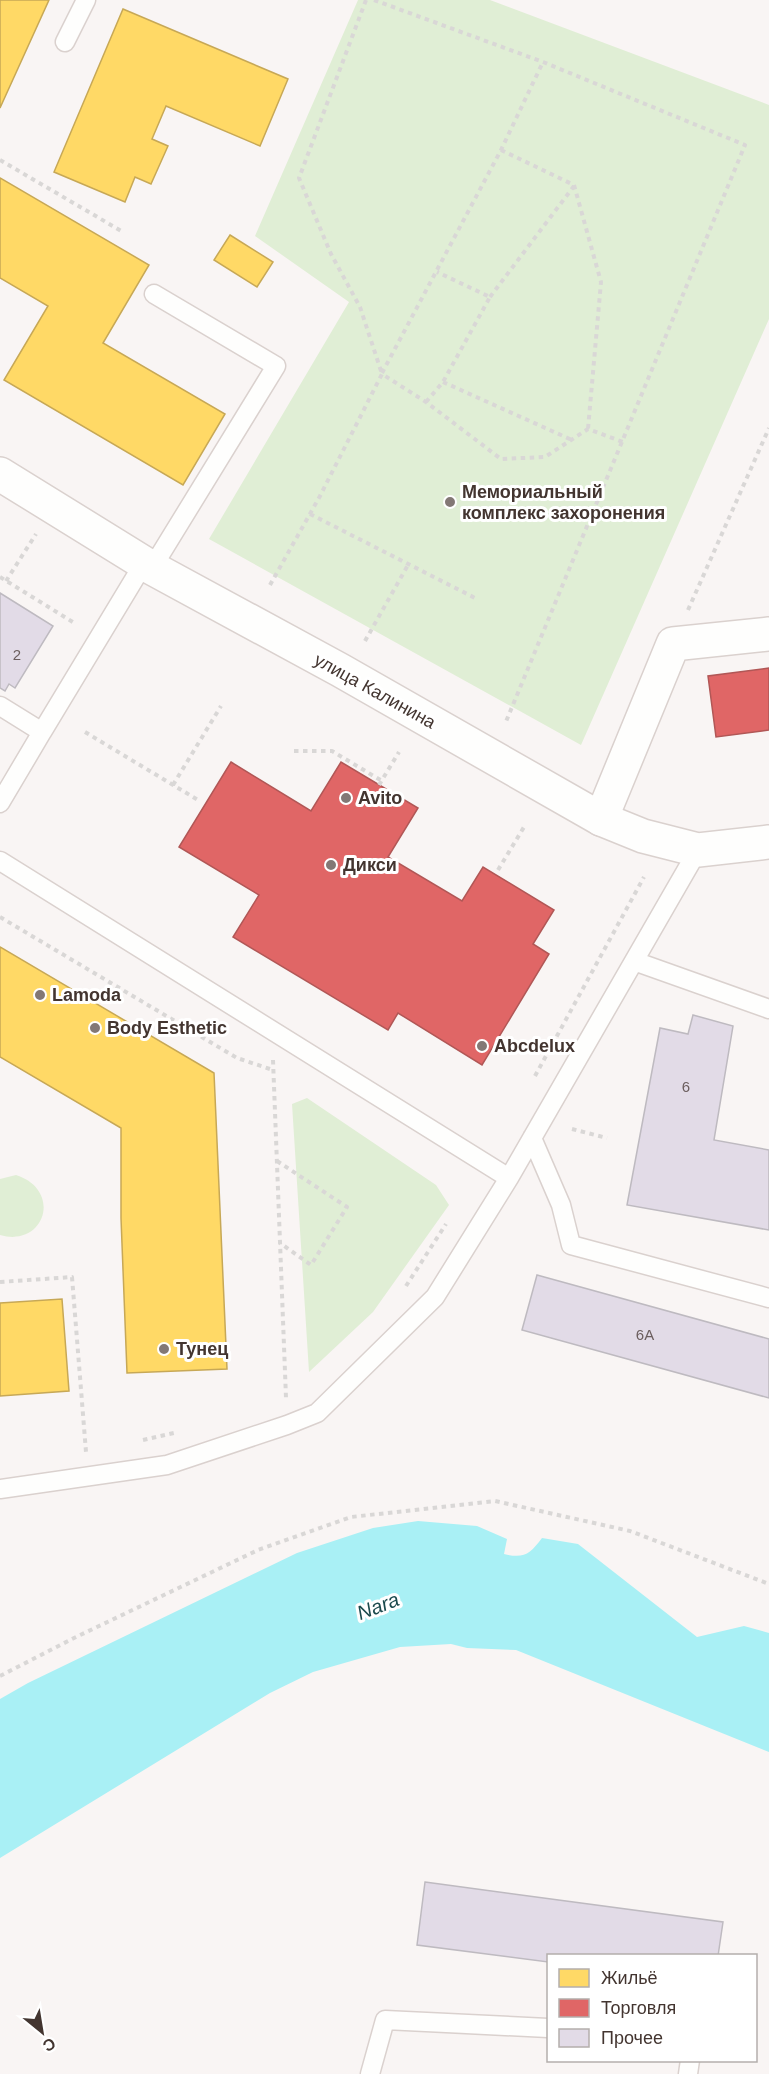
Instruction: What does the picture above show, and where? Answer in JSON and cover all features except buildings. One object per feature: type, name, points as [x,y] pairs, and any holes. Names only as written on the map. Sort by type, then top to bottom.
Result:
[{"type":"street","name":"улица Калинина","points":[[0,474],[148,565],[340,670],[601,819],[643,836],[698,850],[769,842]]},
{"type":"street","points":[[601,819],[673,644],[769,634]]},
{"type":"lane","points":[[64,42],[86,0]]},
{"type":"lane","points":[[0,803],[42,732],[276,366],[154,294]]},
{"type":"lane","points":[[0,706],[42,732]]},
{"type":"lane","points":[[0,1489],[167,1465],[317,1413],[435,1297],[509,1178],[698,850]]},
{"type":"lane","points":[[0,861],[509,1178]]},
{"type":"lane","points":[[634,961],[769,1009]]},
{"type":"lane","points":[[532,1138],[561,1205],[571,1245],[769,1298]]},
{"type":"lane","points":[[370,2074],[385,2020],[547,2028]]},
{"type":"path","points":[[366,0],[299,178],[331,255],[360,307],[382,374],[426,402],[501,459],[545,458],[588,429]]},
{"type":"path","points":[[374,0],[543,62],[745,145],[505,724]]},
{"type":"path","points":[[270,585],[310,514],[501,150],[543,62]]},
{"type":"path","points":[[501,150],[574,185],[601,282],[588,429]]},
{"type":"path","points":[[0,160],[123,232]]},
{"type":"path","points":[[426,402],[443,382],[490,297],[574,185]]},
{"type":"path","points":[[437,272],[490,297]]},
{"type":"path","points":[[443,382],[572,440]]},
{"type":"path","points":[[673,644],[769,428]]},
{"type":"path","points":[[588,429],[622,441]]},
{"type":"path","points":[[310,514],[477,599]]},
{"type":"path","points":[[6,581],[36,534]]},
{"type":"path","points":[[365,641],[408,565]]},
{"type":"path","points":[[0,578],[76,624]]},
{"type":"path","points":[[173,785],[221,706]]},
{"type":"path","points":[[85,732],[198,800]]},
{"type":"path","points":[[294,750],[332,751],[380,783],[399,752]]},
{"type":"path","points":[[498,870],[524,827]]},
{"type":"path","points":[[530,1085],[644,877]]},
{"type":"path","points":[[0,917],[237,1058],[273,1070]]},
{"type":"path","points":[[272,1029],[287,1425]]},
{"type":"path","points":[[572,1129],[607,1138]]},
{"type":"path","points":[[277,1161],[347,1207],[311,1265],[280,1243]]},
{"type":"path","points":[[402,1293],[453,1215]]},
{"type":"path","points":[[0,1282],[72,1277],[88,1477]]},
{"type":"path","points":[[275,1401],[294,1392]]},
{"type":"path","points":[[142,1440],[175,1432]]},
{"type":"path","points":[[75,1454],[97,1450]]},
{"type":"path","points":[[0,1676],[258,1550],[351,1517],[495,1501],[630,1532],[769,1584]]},
{"type":"green space","points":[[358,0],[490,0],[769,105],[769,319],[581,745],[209,539],[349,302],[255,236]]},
{"type":"green space","points":[[307,1098],[436,1185],[449,1205],[373,1312],[309,1372],[292,1104]]},
{"type":"green space","points":[[16,1175],[31,1182],[40,1193],[43,1204],[42,1216],[37,1226],[28,1233],[16,1237],[0,1235],[0,1179]]},
{"type":"water","name":"Nara","points":[[418,1521],[477,1526],[507,1539],[504,1554],[517,1556],[526,1554],[542,1538],[578,1544],[697,1637],[744,1626],[769,1633],[769,1752],[516,1650],[467,1648],[451,1644],[400,1647],[313,1672],[270,1693],[0,1858],[0,1699],[28,1683],[297,1553],[373,1528]]},
{"type":"place","name":"Мемориальный комплекс захоронения","points":[[450,502]]},
{"type":"place","name":"Avito","points":[[346,798]]},
{"type":"place","name":"Дикси","points":[[331,865]]},
{"type":"place","name":"Lamoda","points":[[40,995]]},
{"type":"place","name":"Body Esthetic","points":[[95,1028]]},
{"type":"place","name":"Abcdelux","points":[[482,1046]]},
{"type":"place","name":"Тунец","points":[[164,1349]]}]
